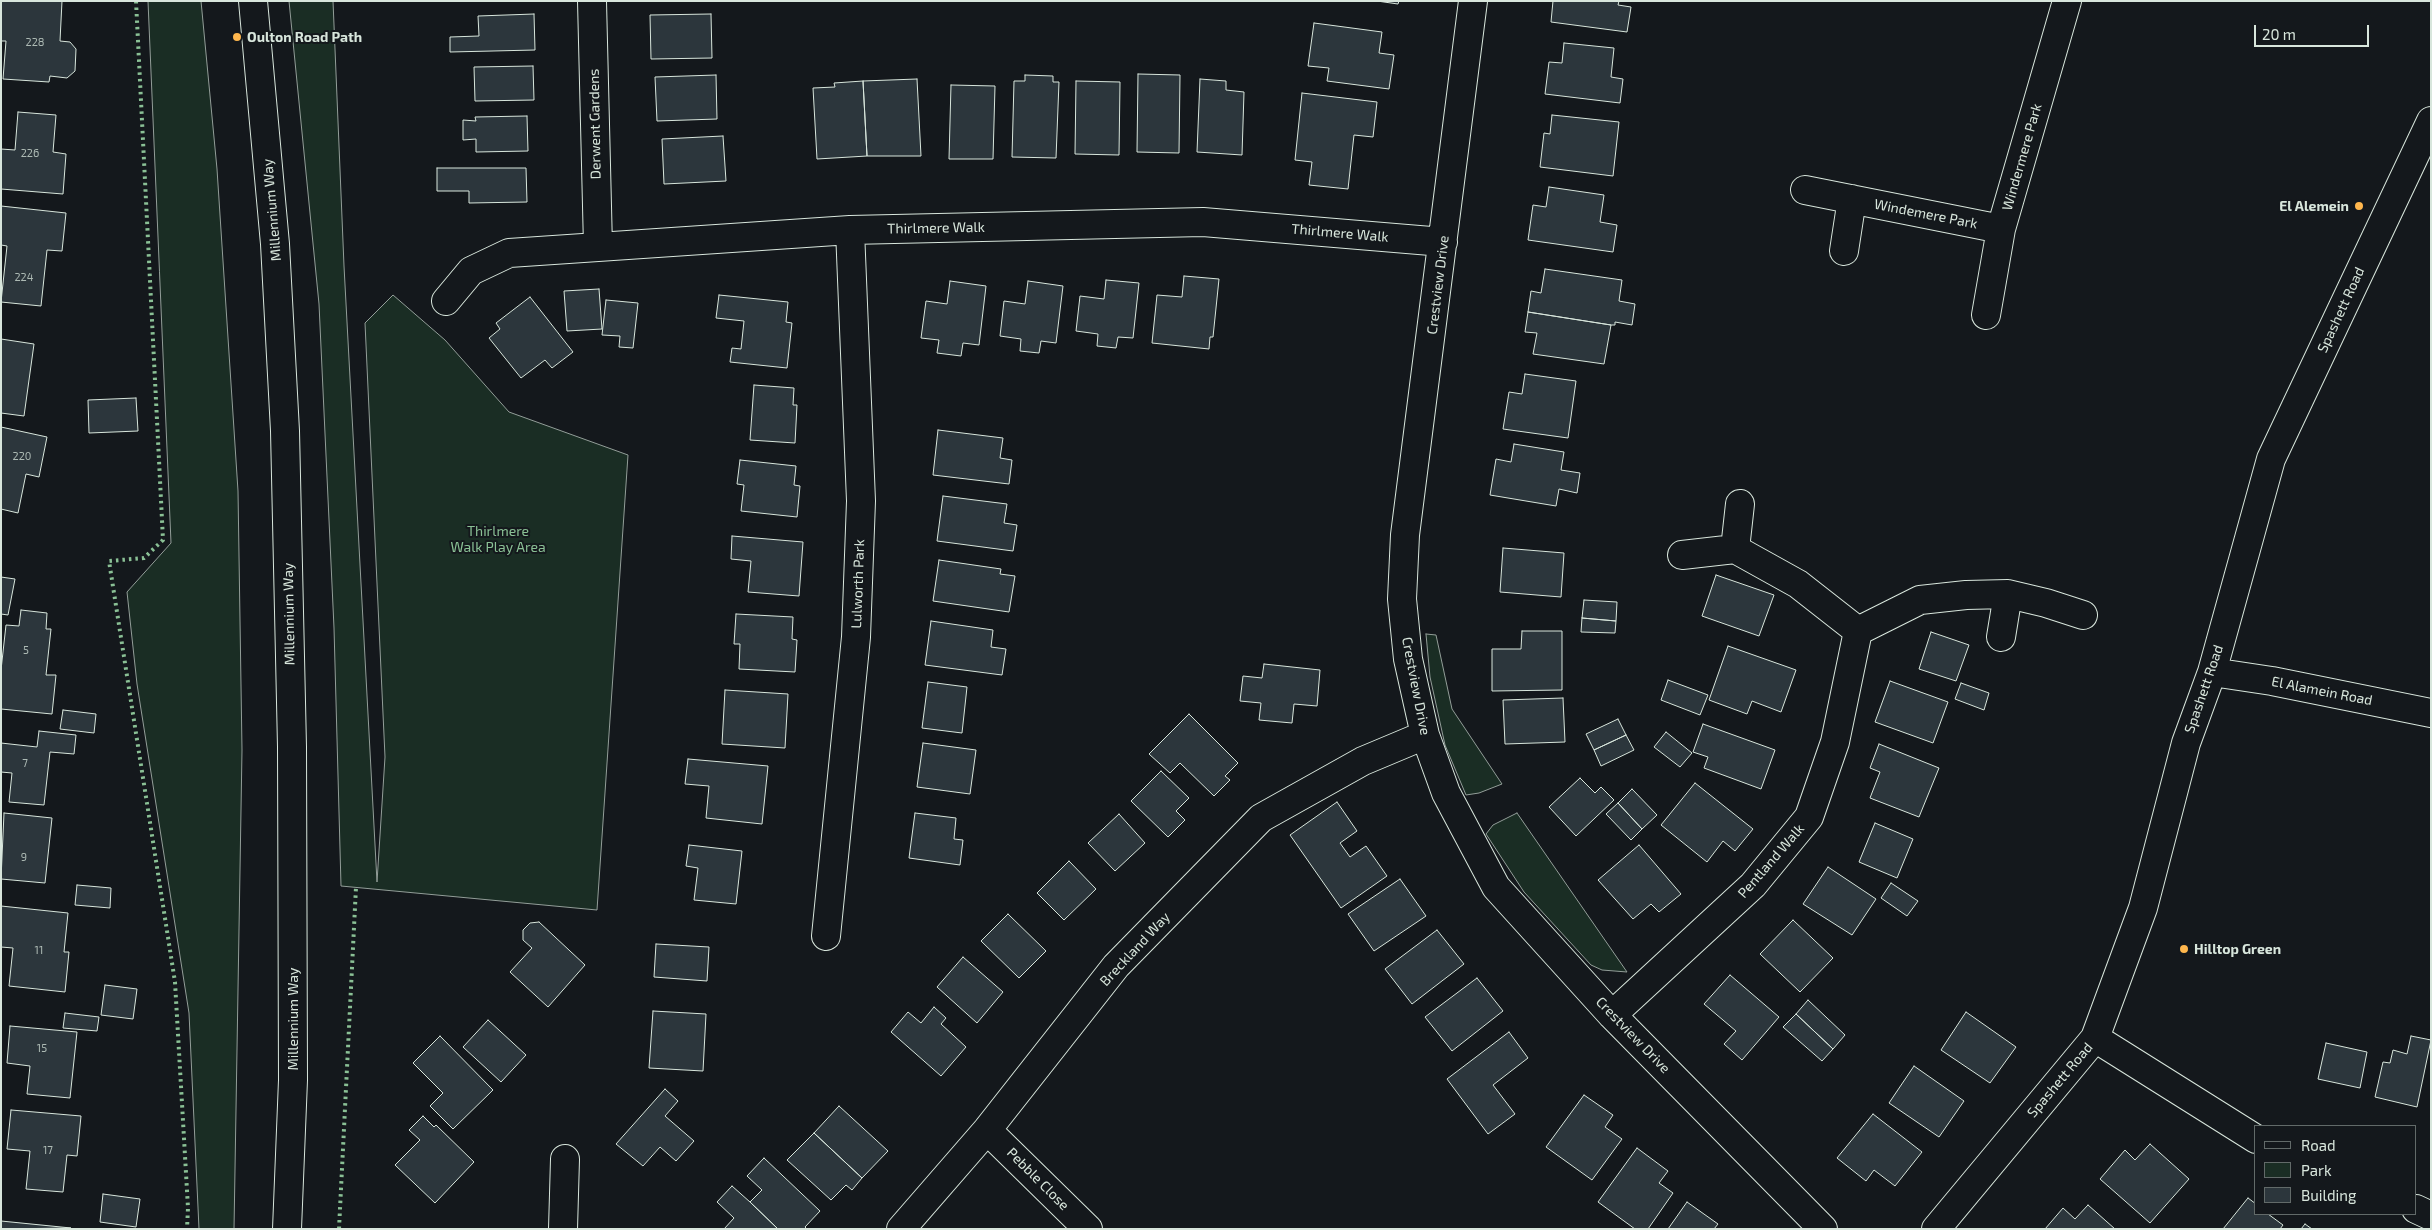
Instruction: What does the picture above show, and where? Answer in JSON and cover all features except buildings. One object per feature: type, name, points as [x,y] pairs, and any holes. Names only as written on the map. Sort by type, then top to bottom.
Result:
[{"type":"main road","name":"Millennium Way","points":[[253,1],[276,244],[285,431],[292,747],[293,1070],[287,1229]]},
{"type":"main road","name":"Derwent Gardens","points":[[592,1],[598,247]]},
{"type":"main road","name":"Crestview Drive","points":[[1473,1],[1405,535],[1402,599],[1408,659],[1425,735],[1446,793],[1496,888],[1612,1015],[1823,1229]]},
{"type":"main road","name":"Windermere Park","points":[[1986,315],[2001,229],[2066,1]]},
{"type":"main road","name":"Spashett Road","points":[[1936,1229],[2095,1038],[2143,908],[2186,742],[2212,672],[2271,459],[2431,121]]},
{"type":"main road","name":"Windemere Park","points":[[1805,190],[2001,229]]},
{"type":"main road","points":[[1844,251],[1852,199]]},
{"type":"main road","name":"Thirlmere Walk","points":[[446,301],[471,271],[509,253],[850,230],[1203,222],[1443,242]]},
{"type":"main road","name":"Lulworth Park","points":[[826,936],[856,637],[861,500],[850,230]]},
{"type":"main road","points":[[1735,549],[1740,504]]},
{"type":"main road","points":[[1682,555],[1735,549],[1798,584],[1858,630],[1920,600],[2008,594],[2046,602],[2083,616]]},
{"type":"main road","points":[[2001,637],[2008,594]]},
{"type":"main road","name":"Pentland Walk","points":[[1612,1015],[1753,885],[1809,817],[1836,742],[1858,630]]},
{"type":"main road","name":"El Alamein Road","points":[[2212,672],[2272,681],[2431,713]]},
{"type":"main road","name":"Breckland Way","points":[[901,1229],[987,1130],[1116,966],[1261,818],[1363,760],[1425,735]]},
{"type":"main road","points":[[2095,1038],[2254,1138]]},
{"type":"main road","name":"Pebble Close","points":[[987,1130],[1088,1229]]},
{"type":"main road","points":[[563,1229],[565,1159]]},
{"type":"main road","points":[[2417,1209],[2431,1216]]},
{"type":"green space","points":[[148,1],[201,1],[217,169],[238,491],[242,750],[234,1229],[199,1229],[189,1013],[137,684],[127,592],[171,543]]},
{"type":"green space","name":"Thirlmere Walk Play Area","points":[[289,1],[333,1],[344,266],[377,882],[385,757],[365,323],[393,295],[445,340],[509,412],[628,455],[597,910],[341,886],[334,628],[319,304]]},
{"type":"green space","points":[[1426,634],[1436,635],[1452,709],[1502,784],[1479,793],[1466,795],[1445,745],[1430,677]]},
{"type":"green space","points":[[1517,813],[1627,972],[1602,970],[1591,965],[1524,892],[1486,834],[1493,825]]},
{"type":"hedge","points":[[136,1],[163,540],[144,558],[109,561],[175,982],[188,1208],[187,1229]]},
{"type":"hedge","points":[[339,1229],[356,887]]},
{"type":"place","name":"Oulton Road Path","points":[[237,37]]},
{"type":"place","name":"El Alemein","points":[[2359,206]]},
{"type":"place","name":"Hilltop Green","points":[[2184,949]]}]
